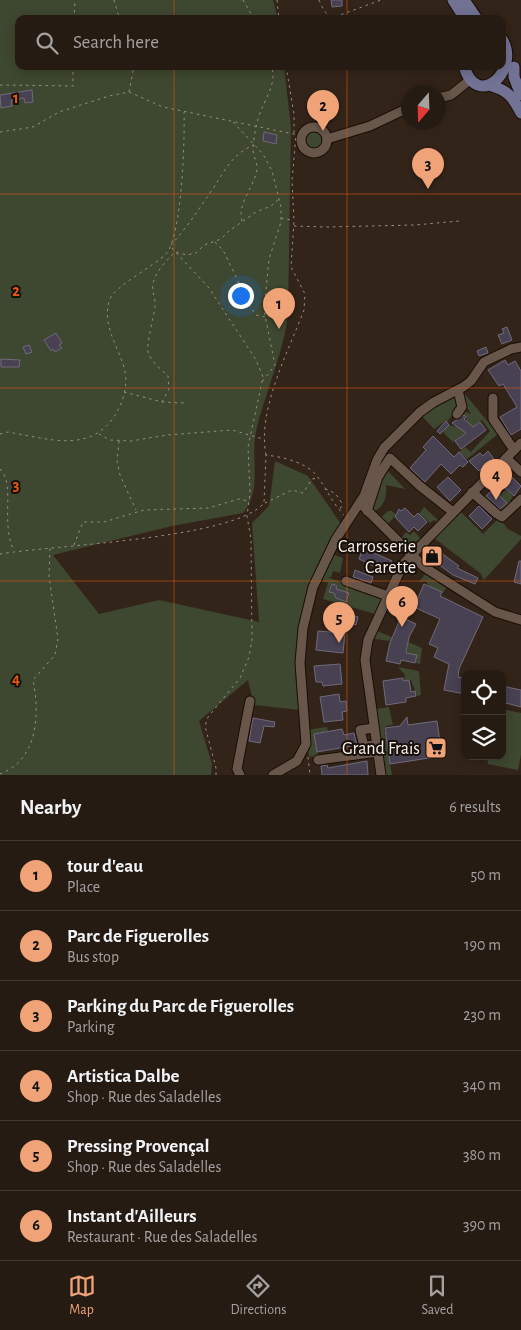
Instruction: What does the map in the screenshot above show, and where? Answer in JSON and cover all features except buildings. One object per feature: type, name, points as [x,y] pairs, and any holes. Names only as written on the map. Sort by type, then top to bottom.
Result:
[{"type":"main road","points":[[453,0],[462,15]]},
{"type":"main road","points":[[464,0],[474,15]]},
{"type":"main road","points":[[506,43],[512,50],[514,76],[521,95]]},
{"type":"main road","points":[[466,70],[471,79],[484,86],[492,86],[502,83],[514,67]]},
{"type":"main road","points":[[492,86],[505,90],[513,98],[521,113]]},
{"type":"street","points":[[446,96],[451,95],[471,79]]},
{"type":"street","points":[[327,139],[370,126],[401,111]]},
{"type":"street","points":[[316,128],[323,131],[327,139],[323,150],[311,153],[304,148],[297,135],[316,128]]},
{"type":"street","points":[[273,775],[297,761],[306,744],[300,663],[303,628],[314,588],[336,539],[360,503],[384,448],[420,412],[434,402],[458,390],[471,380],[484,362],[511,349],[521,347]]},
{"type":"street","points":[[457,414],[462,407],[458,390]]},
{"type":"street","points":[[381,775],[366,660],[368,640],[403,564],[518,447],[493,419],[492,398]]},
{"type":"street","points":[[367,510],[378,477],[390,458],[420,486],[453,512]]},
{"type":"street","points":[[506,458],[521,472]]},
{"type":"street","points":[[472,492],[502,517],[521,499]]},
{"type":"street","points":[[360,503],[410,555],[433,574],[495,612],[521,620]]},
{"type":"street","points":[[346,581],[388,596]]},
{"type":"street","points":[[240,775],[237,769],[250,701]]},
{"type":"street","points":[[374,728],[360,730],[364,746],[377,749]]},
{"type":"street","points":[[318,760],[377,749]]},
{"type":"path","points":[[74,15],[75,0]]},
{"type":"path","points":[[114,0],[119,15]]},
{"type":"path","points":[[243,0],[252,15]]},
{"type":"path","points":[[277,0],[279,15]]},
{"type":"path","points":[[319,0],[324,11],[329,15]]},
{"type":"path","points":[[340,15],[380,0]]},
{"type":"path","points":[[0,85],[73,86],[73,70]]},
{"type":"path","points":[[129,92],[133,70]]},
{"type":"path","points":[[242,222],[240,214],[257,169],[254,145],[263,106],[269,97],[272,70]]},
{"type":"path","points":[[264,503],[266,455],[262,439],[266,418],[278,379],[304,310],[305,294],[292,266],[294,226],[292,181],[297,135],[287,70]]},
{"type":"path","points":[[0,132],[33,127],[59,112],[109,96],[129,92],[163,107],[297,135]]},
{"type":"path","points":[[0,434],[8,432],[76,441],[88,439],[98,433],[114,418],[126,382],[125,370],[106,312],[111,296],[167,253],[175,234],[183,156],[184,112]]},
{"type":"path","points":[[232,121],[263,154],[272,171],[279,199],[281,218],[269,259],[265,317],[275,365],[262,383]]},
{"type":"path","points":[[170,246],[184,232],[232,159],[244,149],[254,145]]},
{"type":"path","points":[[174,252],[187,255],[196,253],[204,245],[221,239],[256,212],[272,206],[279,199]]},
{"type":"path","points":[[281,218],[291,220]]},
{"type":"path","points":[[294,226],[415,226],[459,221]]},
{"type":"path","points":[[214,241],[223,250],[251,308],[256,315],[265,317]]},
{"type":"path","points":[[170,246],[212,294],[256,360],[263,377],[250,436],[247,516],[251,539],[252,640],[249,657],[240,678],[208,717],[205,726],[216,768],[216,775]]},
{"type":"path","points":[[162,402],[169,389],[168,376],[155,364],[148,352],[148,340],[152,333],[156,303],[152,289],[154,280],[161,267],[174,252]]},
{"type":"path","points":[[124,392],[162,402],[184,403]]},
{"type":"path","points":[[98,433],[110,440],[119,440],[232,430],[262,439]]},
{"type":"path","points":[[119,440],[117,461],[120,476],[136,510]]},
{"type":"path","points":[[266,455],[278,456],[315,473],[340,511],[348,519]]},
{"type":"path","points":[[0,469],[8,481],[4,511],[6,534],[15,551]]},
{"type":"path","points":[[0,554],[50,547],[164,536],[247,516],[264,503],[292,490],[303,492],[312,479],[318,478]]},
{"type":"path","points":[[325,489],[335,493],[339,498],[342,504],[340,511]]},
{"type":"path","points":[[74,545],[84,522],[104,522],[144,510],[208,508],[239,499],[249,501]]},
{"type":"path","points":[[0,774],[20,761],[31,744],[36,713],[33,680],[55,655],[58,639],[49,576],[50,547]]},
{"type":"path","points":[[306,744],[310,775]]},
{"type":"green space","points":[[0,0],[273,0],[277,15],[15,15],[15,70],[284,70],[291,127],[288,313],[283,343],[256,432],[255,474],[253,494],[249,503],[243,513],[172,526],[53,555],[99,614],[159,600],[259,622],[252,523],[269,506],[275,461],[308,476],[341,524],[301,622],[300,710],[254,705],[248,680],[199,721],[212,764],[211,775],[0,775]]},
{"type":"green space","points":[[314,132],[320,135],[323,141],[320,147],[314,150],[308,147],[305,141],[308,135]]},
{"type":"green space","points":[[464,393],[498,434],[467,459],[459,452],[465,447],[471,452],[490,431],[482,420],[453,442],[443,432],[449,425],[457,427],[467,423],[466,417],[460,412],[462,410],[471,414],[461,398]]},
{"type":"green space","points":[[456,394],[459,406],[447,422],[445,421],[434,429],[421,415]]},
{"type":"green space","points":[[388,471],[405,489],[386,485],[386,493],[381,507],[374,511],[371,507],[381,478]]},
{"type":"green space","points":[[506,489],[513,496],[510,501],[512,505],[501,515],[498,512],[507,503],[500,495]]},
{"type":"green space","points":[[424,507],[439,521],[438,523],[434,520],[430,523],[419,514]]},
{"type":"green space","points":[[388,511],[392,511],[396,515],[387,525],[380,518]]},
{"type":"green space","points":[[461,512],[483,534],[499,518],[508,529],[521,536],[521,539],[484,580],[480,573],[434,538]]},
{"type":"green space","points":[[414,531],[421,539],[410,544],[401,538],[406,532],[410,535]]},
{"type":"green space","points":[[332,554],[343,558],[340,573],[333,571],[331,577],[327,577],[382,596],[375,614],[323,599],[328,583],[323,581],[322,575]],"holes":[[[331,584],[338,586],[337,589],[349,593],[348,600],[336,598],[334,594],[329,592]]]},
{"type":"green space","points":[[425,574],[446,588],[443,593],[429,586],[426,581],[419,582]]},
{"type":"green space","points":[[377,631],[392,637],[390,641],[375,639]]},
{"type":"green space","points":[[399,638],[422,648],[420,664],[416,663],[417,655],[407,653],[408,645]]},
{"type":"green space","points":[[398,667],[419,671],[421,695],[417,696],[411,680],[404,680],[405,675]]},
{"type":"green space","points":[[389,707],[393,725],[386,726],[384,729],[392,775],[386,775],[376,709]]},
{"type":"green space","points":[[506,710],[521,713],[521,755],[518,770],[488,764],[488,760],[506,760]]},
{"type":"green space","points":[[327,727],[328,731],[314,734],[318,756],[309,757],[306,730]]},
{"type":"place","name":"Parc de Figuerolles","points":[[323,131]]},
{"type":"place","name":"Parking du Parc de Figuerolles","points":[[428,189]]},
{"type":"place","name":"tour d'eau","points":[[279,329]]},
{"type":"place","name":"Artistica Dalbe","points":[[496,500]]},
{"type":"place","name":"Carrosserie Carette","points":[[432,556]]},
{"type":"place","name":"Instant d'Ailleurs","points":[[402,627]]},
{"type":"place","name":"Pressing Provençal","points":[[339,643]]},
{"type":"place","name":"Grand Frais","points":[[436,748]]}]
